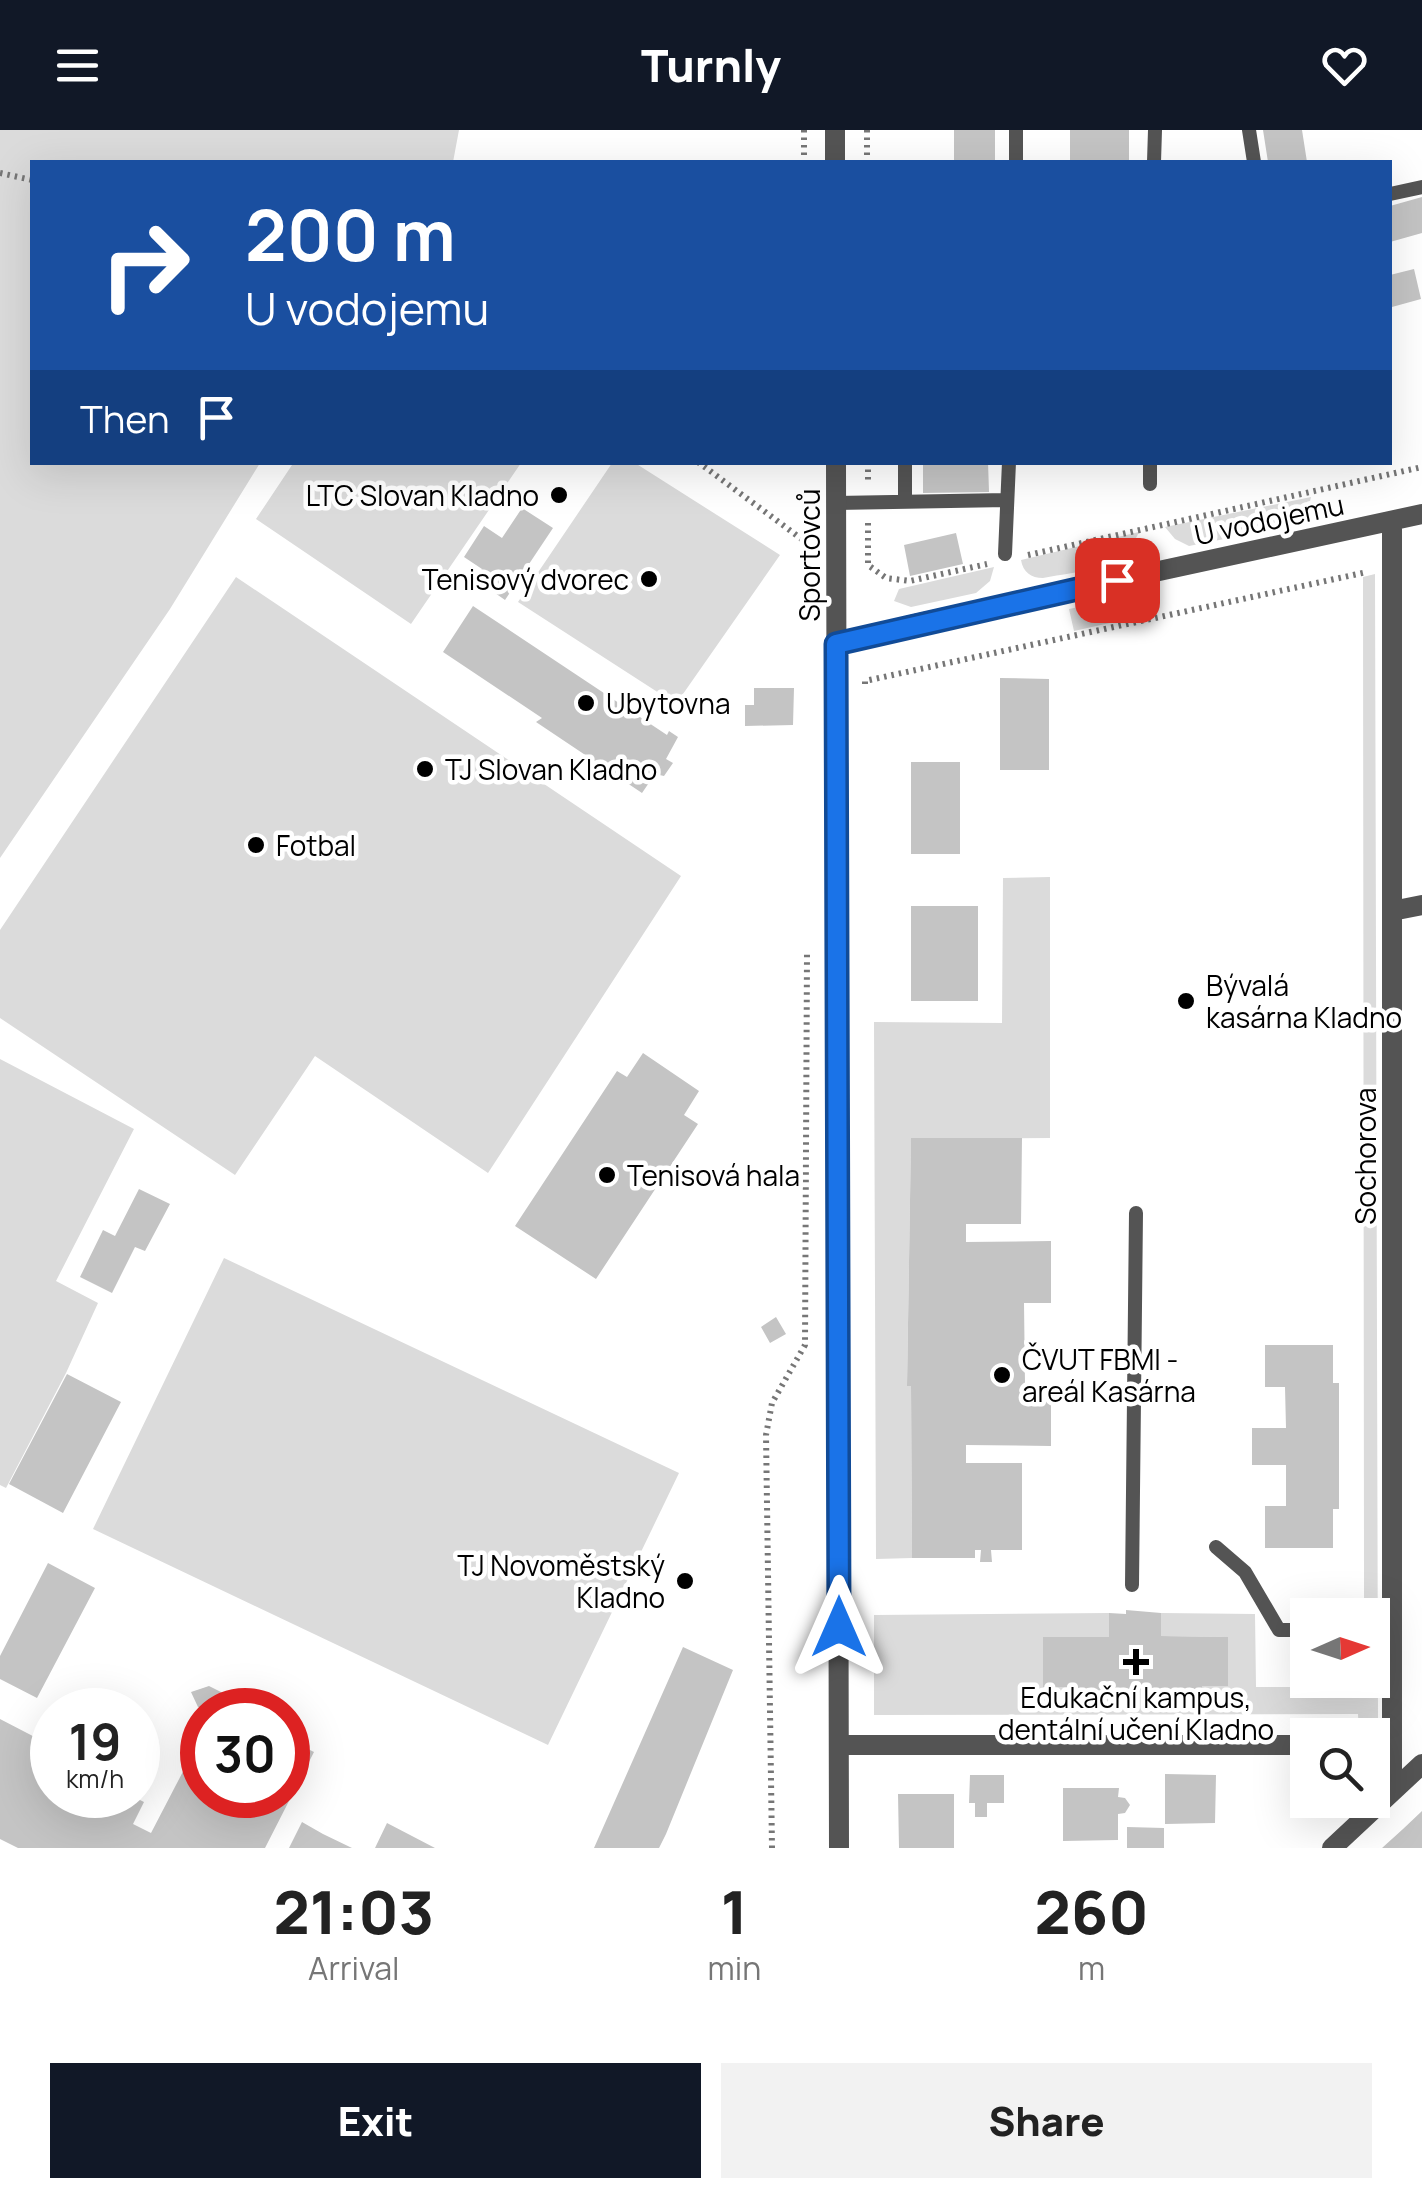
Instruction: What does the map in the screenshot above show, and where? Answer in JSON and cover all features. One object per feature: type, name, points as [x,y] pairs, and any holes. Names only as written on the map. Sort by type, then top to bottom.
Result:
[{"type":"street","points":[[835,130],[835,160]]},
{"type":"street","name":"Sportovců","points":[[836,465],[839,1848]]},
{"type":"street","name":"U vodojemu","points":[[836,644],[1422,514]]},
{"type":"street","name":"Sochorova","points":[[1383,1718],[1392,520]]},
{"type":"street","points":[[1392,911],[1422,905]]},
{"type":"street","points":[[840,1745],[1290,1744]]},
{"type":"street","points":[[1332,1848],[1422,1764]]},
{"type":"street","name":"Sochorova","points":[[1390,1781],[1392,1792]]},
{"type":"lane","points":[[1016,130],[1016,160]]},
{"type":"lane","points":[[1154,160],[1155,130]]},
{"type":"lane","points":[[1249,130],[1254,160]]},
{"type":"lane","points":[[1392,194],[1422,186]]},
{"type":"lane","points":[[904,502],[905,465]]},
{"type":"lane","points":[[1005,554],[1009,465]]},
{"type":"lane","points":[[1150,465],[1150,484]]},
{"type":"lane","points":[[836,503],[1008,500]]},
{"type":"lane","points":[[1132,1585],[1136,1213]]},
{"type":"lane","points":[[1216,1547],[1245,1572],[1278,1630],[1290,1630]]},
{"type":"path","points":[[804,130],[804,160]]},
{"type":"path","points":[[867,130],[867,160]]},
{"type":"path","points":[[0,173],[30,180]]},
{"type":"path","points":[[702,465],[807,543]]},
{"type":"path","points":[[1025,556],[1422,467]]},
{"type":"path","points":[[807,527],[807,561]]},
{"type":"path","points":[[868,564],[886,578],[910,581],[987,564]]},
{"type":"path","points":[[865,681],[1392,565]]},
{"type":"path","points":[[772,1848],[766,1435],[772,1403],[804,1345],[807,938]]},
{"type":"shaded area","points":[[0,130],[459,130],[453,160],[30,160],[30,465],[259,465],[170,609],[0,858]]},
{"type":"shaded area","name":"Tenisový dvorec","points":[[292,465],[520,465],[411,624],[256,519]]},
{"type":"shaded area","name":"Tenisový dvorec","points":[[611,465],[638,465],[780,555],[676,704],[518,602]]},
{"type":"shaded area","points":[[1311,497],[1307,516],[1299,524],[1189,546],[1175,539],[1165,527]]},
{"type":"shaded area","points":[[1139,532],[1122,555],[1085,571],[1043,578],[1028,574],[1022,564],[1021,560]]},
{"type":"shaded area","points":[[994,567],[990,581],[976,593],[911,607],[894,601],[899,589]]},
{"type":"shaded area","points":[[1375,574],[1378,1598],[1364,1598],[1363,577]]},
{"type":"shaded area","name":"Fotbal","points":[[236,577],[681,876],[488,1173],[315,1056],[235,1175],[0,1018],[0,930]]},
{"type":"shaded area","points":[[1127,597],[1132,618],[1074,631],[1069,609]]},
{"type":"shaded area","points":[[1050,877],[1050,1138],[911,1139],[907,1385],[911,1386],[912,1558],[876,1559],[874,1022],[1002,1023],[1003,878]]},
{"type":"shaded area","points":[[0,1059],[134,1129],[56,1281],[98,1303],[6,1488],[0,1485]]},
{"type":"shaded area","points":[[224,1258],[679,1473],[548,1745],[93,1529]]},
{"type":"shaded area","points":[[1109,1613],[1109,1637],[1043,1637],[1070,1690],[1202,1690],[1202,1686],[1228,1686],[1228,1637],[1161,1636],[1161,1613],[1255,1614],[1256,1687],[1290,1687],[1290,1698],[1378,1698],[1378,1718],[1358,1718],[1358,1714],[874,1715],[874,1615]]},
{"type":"building","points":[[954,130],[995,130],[995,160],[954,160]]},
{"type":"building","points":[[1070,130],[1129,130],[1129,160],[1070,160]]},
{"type":"building","points":[[1263,130],[1302,130],[1307,160],[1268,160]]},
{"type":"building","points":[[1422,197],[1422,233],[1392,241],[1392,205]]},
{"type":"building","points":[[1414,269],[1421,299],[1392,307],[1392,274]]},
{"type":"building","points":[[923,465],[988,465],[989,492],[923,493]]},
{"type":"building","points":[[522,508],[553,528],[505,600],[475,579],[482,569],[464,557],[484,526],[502,538]]},
{"type":"building","points":[[956,533],[963,564],[910,576],[904,545]]},
{"type":"building","name":"Ubytovna","points":[[473,606],[667,735],[669,731],[678,737],[666,759],[673,763],[664,776],[655,774],[642,793],[536,722],[542,718],[443,652]]},
{"type":"building","points":[[1000,678],[1049,679],[1049,770],[1000,770]]},
{"type":"building","points":[[754,688],[794,688],[793,725],[745,726],[745,705],[754,705]]},
{"type":"building","points":[[911,762],[960,762],[960,854],[911,854]]},
{"type":"building","points":[[911,906],[978,906],[978,1001],[911,1001]]},
{"type":"building","name":"Tenisová hala","points":[[643,1053],[699,1091],[684,1115],[698,1124],[596,1279],[515,1226],[617,1071],[627,1077]]},
{"type":"building","points":[[911,1138],[1022,1138],[1021,1224],[966,1224],[966,1242],[1051,1241],[1051,1303],[1024,1303],[1025,1384],[1051,1384],[1051,1446],[966,1445],[966,1463],[1022,1463],[1022,1550],[991,1550],[992,1562],[980,1562],[981,1550],[975,1550],[975,1558],[912,1558],[911,1386],[907,1386]]},
{"type":"building","points":[[139,1189],[170,1204],[145,1251],[135,1247],[112,1293],[80,1277],[103,1230],[115,1236]]},
{"type":"building","points":[[776,1317],[786,1334],[770,1343],[761,1327]]},
{"type":"building","points":[[1265,1345],[1333,1345],[1333,1383],[1339,1383],[1339,1509],[1333,1509],[1333,1548],[1265,1548],[1265,1506],[1286,1506],[1286,1465],[1252,1465],[1252,1428],[1286,1428],[1285,1387],[1265,1387]]},
{"type":"building","points":[[67,1374],[121,1402],[63,1513],[9,1484]]},
{"type":"building","points":[[48,1563],[95,1588],[42,1688],[30,1688],[30,1694],[0,1679],[0,1656]]},
{"type":"building","name":"Edukační kampus, dentální učení Kladno","points":[[1126,1610],[1161,1613],[1161,1636],[1228,1637],[1228,1686],[1202,1686],[1202,1690],[1043,1687],[1043,1637],[1109,1637],[1109,1613],[1126,1614]]},
{"type":"building","points":[[683,1647],[733,1670],[666,1834],[659,1848],[594,1848]]},
{"type":"building","points":[[0,1719],[30,1735],[30,1818],[136,1818],[133,1824],[151,1833],[180,1777],[180,1818],[280,1818],[265,1848],[18,1848],[0,1839]]},
{"type":"building","points":[[1165,1774],[1216,1775],[1215,1823],[1165,1824]]},
{"type":"building","points":[[970,1775],[1004,1775],[1004,1803],[987,1803],[987,1817],[975,1817],[975,1803],[969,1803]]},
{"type":"building","points":[[1063,1788],[1119,1788],[1118,1797],[1125,1798],[1130,1805],[1125,1813],[1118,1814],[1118,1840],[1063,1841]]},
{"type":"building","points":[[898,1794],[954,1794],[954,1848],[899,1848]]},
{"type":"building","points":[[1422,1811],[1422,1848],[1382,1848],[1403,1829]]},
{"type":"building","points":[[302,1822],[323,1834],[352,1848],[289,1848]]},
{"type":"building","points":[[387,1823],[435,1848],[375,1848]]},
{"type":"building","points":[[1127,1827],[1164,1828],[1164,1848],[1127,1848]]},
{"type":"place","name":"LTC Slovan Kladno","points":[[559,495]]},
{"type":"place","name":"Tenisový dvorec","points":[[649,579]]},
{"type":"place","name":"Ubytovna","points":[[586,703]]},
{"type":"place","name":"TJ Slovan Kladno","points":[[425,769]]},
{"type":"place","name":"Fotbal","points":[[256,845]]},
{"type":"place","name":"Bývalá kasárna Kladno","points":[[1186,1001]]},
{"type":"place","name":"Tenisová hala","points":[[607,1175]]},
{"type":"place","name":"ČVUT FBMI - areál Kasárna","points":[[1002,1375]]},
{"type":"place","name":"TJ Novoměstský Kladno","points":[[685,1581]]},
{"type":"place","name":"Edukační kampus, dentální učení Kladno","points":[[1136,1662]]},
{"type":"route","points":[[839,1627],[836,644],[1117,580]]}]
